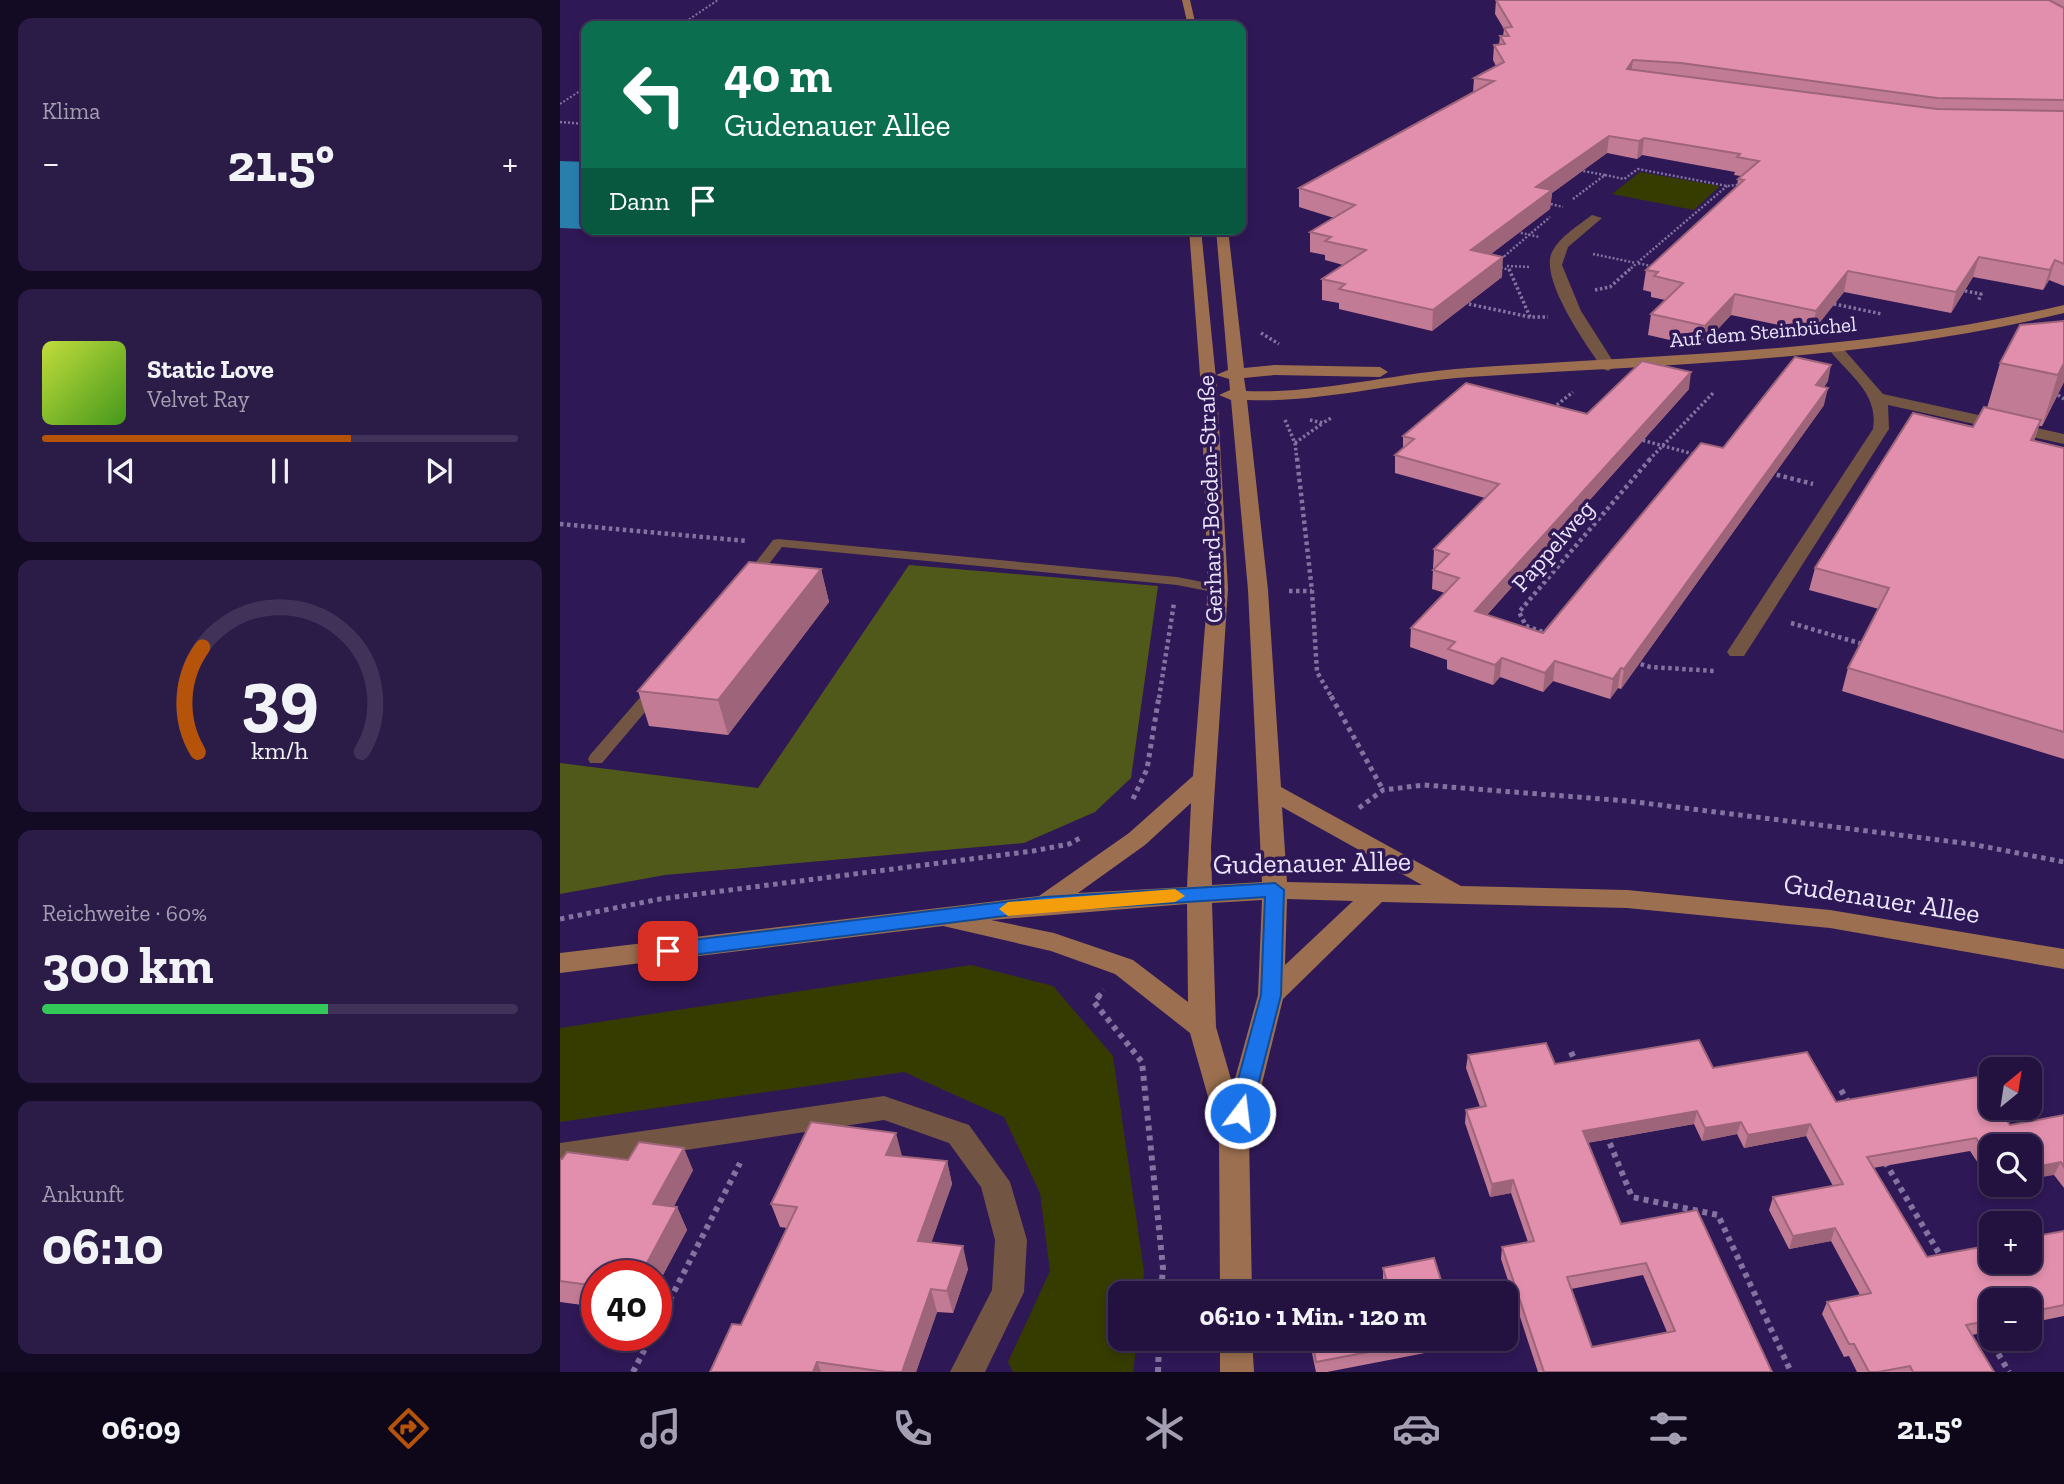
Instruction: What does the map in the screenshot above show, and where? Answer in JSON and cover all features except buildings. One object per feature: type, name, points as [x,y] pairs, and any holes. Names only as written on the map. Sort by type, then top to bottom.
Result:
[{"type":"main road","points":[[1186,0],[1191,21]]},
{"type":"main road","name":"Gerhard-Boeden-Straße","points":[[1196,235],[1208,385],[1218,589],[1199,847],[1202,1027],[1234,1136]]},
{"type":"main road","name":"Gerhard-Boeden-Straße","points":[[1223,235],[1258,590],[1272,792],[1275,890],[1271,995],[1234,1136]]},
{"type":"main road","name":"Auf dem Steinbüchel","points":[[1208,385],[1235,372],[1274,370],[1462,373],[1608,366],[1835,348],[1948,334],[2064,309]]},
{"type":"main road","name":"Auf dem Steinbüchel","points":[[1208,385],[1239,396],[1279,395],[1462,373]]},
{"type":"main road","points":[[1045,904],[1137,839],[1204,778]]},
{"type":"main road","points":[[1272,792],[1454,892]]},
{"type":"main road","name":"Gudenauer Allee","points":[[560,964],[1045,904],[1275,890],[1454,892],[1627,899],[1830,919],[2064,959]]},
{"type":"main road","points":[[1271,995],[1378,891]]},
{"type":"main road","points":[[937,918],[1054,942],[1124,967],[1202,1027]]},
{"type":"main road","points":[[1234,1136],[1236,1281]]},
{"type":"main road","points":[[1236,1351],[1237,1372]]},
{"type":"street","points":[[1596,218],[1561,247],[1555,258],[1555,268],[1577,318],[1608,366]]},
{"type":"street","points":[[1737,652],[1881,429],[1884,419],[1879,398],[1835,348]]},
{"type":"street","points":[[1879,398],[2064,439]]},
{"type":"street","points":[[560,1156],[884,1108],[959,1134],[995,1182],[1012,1240],[1008,1292],[967,1372]]},
{"type":"lane","points":[[740,590],[778,543],[1177,581],[1218,589]]},
{"type":"lane","points":[[596,759],[668,675]]},
{"type":"path","points":[[686,21],[718,0]]},
{"type":"path","points":[[560,104],[581,90]]},
{"type":"path","points":[[560,122],[581,124]]},
{"type":"path","points":[[1567,168],[1624,179],[1638,169],[1727,186],[1753,183]]},
{"type":"path","points":[[1494,265],[1605,175]]},
{"type":"path","points":[[1567,295],[1610,287],[1727,186]]},
{"type":"path","points":[[1536,201],[1563,207]]},
{"type":"path","points":[[1707,204],[1720,207]]},
{"type":"path","points":[[1502,229],[1529,235]]},
{"type":"path","points":[[1613,258],[1663,268]]},
{"type":"path","points":[[1494,265],[1555,268]]},
{"type":"path","points":[[1494,265],[1512,270],[1530,317]]},
{"type":"path","points":[[1954,288],[1981,294],[1978,301],[2015,320]]},
{"type":"path","points":[[1452,300],[1530,317],[1577,318]]},
{"type":"path","points":[[1823,302],[1890,316]]},
{"type":"path","points":[[1254,330],[1280,342],[1272,357],[1274,370]]},
{"type":"path","points":[[1549,409],[1560,405],[1580,385],[1568,368]]},
{"type":"path","name":"Pappelweg","points":[[1551,635],[1526,626],[1519,612],[1651,458],[1665,447],[1714,392]]},
{"type":"path","points":[[1279,395],[1282,413],[1295,443],[1312,592],[1317,672],[1383,790],[1423,785],[1628,801],[1971,844],[2064,862]]},
{"type":"path","points":[[2058,395],[2064,399]]},
{"type":"path","points":[[1295,443],[1323,423]]},
{"type":"path","points":[[1628,437],[1706,457]]},
{"type":"path","points":[[1760,471],[1841,492]]},
{"type":"path","points":[[560,524],[778,543]]},
{"type":"path","points":[[560,919],[660,899],[1033,851],[1069,844],[1113,822],[1135,797],[1147,769],[1177,581]]},
{"type":"path","points":[[1763,614],[1868,645]]},
{"type":"path","points":[[1625,659],[1650,667],[1725,671],[1737,652]]},
{"type":"path","points":[[1113,822],[1137,839]]},
{"type":"path","points":[[1108,986],[1094,1002],[1142,1062],[1163,1268],[1162,1281]]},
{"type":"path","points":[[1571,1052],[1581,1076]]},
{"type":"path","points":[[1841,1090],[1855,1112]]},
{"type":"path","points":[[1602,1124],[1632,1197],[1718,1215],[1791,1372]]},
{"type":"path","points":[[672,1296],[758,1128]]},
{"type":"path","points":[[1881,1157],[1948,1269]]},
{"type":"path","points":[[1975,1315],[2009,1372]]},
{"type":"path","points":[[633,1372],[644,1351]]},
{"type":"path","points":[[1158,1372],[1159,1351]]},
{"type":"green space","points":[[1640,172],[1720,186],[1694,210],[1612,194]]},
{"type":"green space","points":[[909,565],[1158,586],[1131,778],[1095,812],[1024,843],[665,875],[560,894],[560,763],[758,788]]},
{"type":"green space","points":[[971,965],[1053,986],[1113,1056],[1144,1272],[1143,1281],[1108,1281],[1108,1351],[1136,1351],[1133,1372],[1013,1372],[1008,1362],[1050,1271],[1040,1193],[1004,1117],[904,1072],[560,1122],[560,1028]]},
{"type":"water","points":[[560,161],[581,162],[581,229],[560,228]]},
{"type":"slow traffic","points":[[1008,909],[1045,904],[1175,896]]},
{"type":"route","points":[[668,951],[1045,904],[1275,890],[1271,995],[1240,1113]]}]
